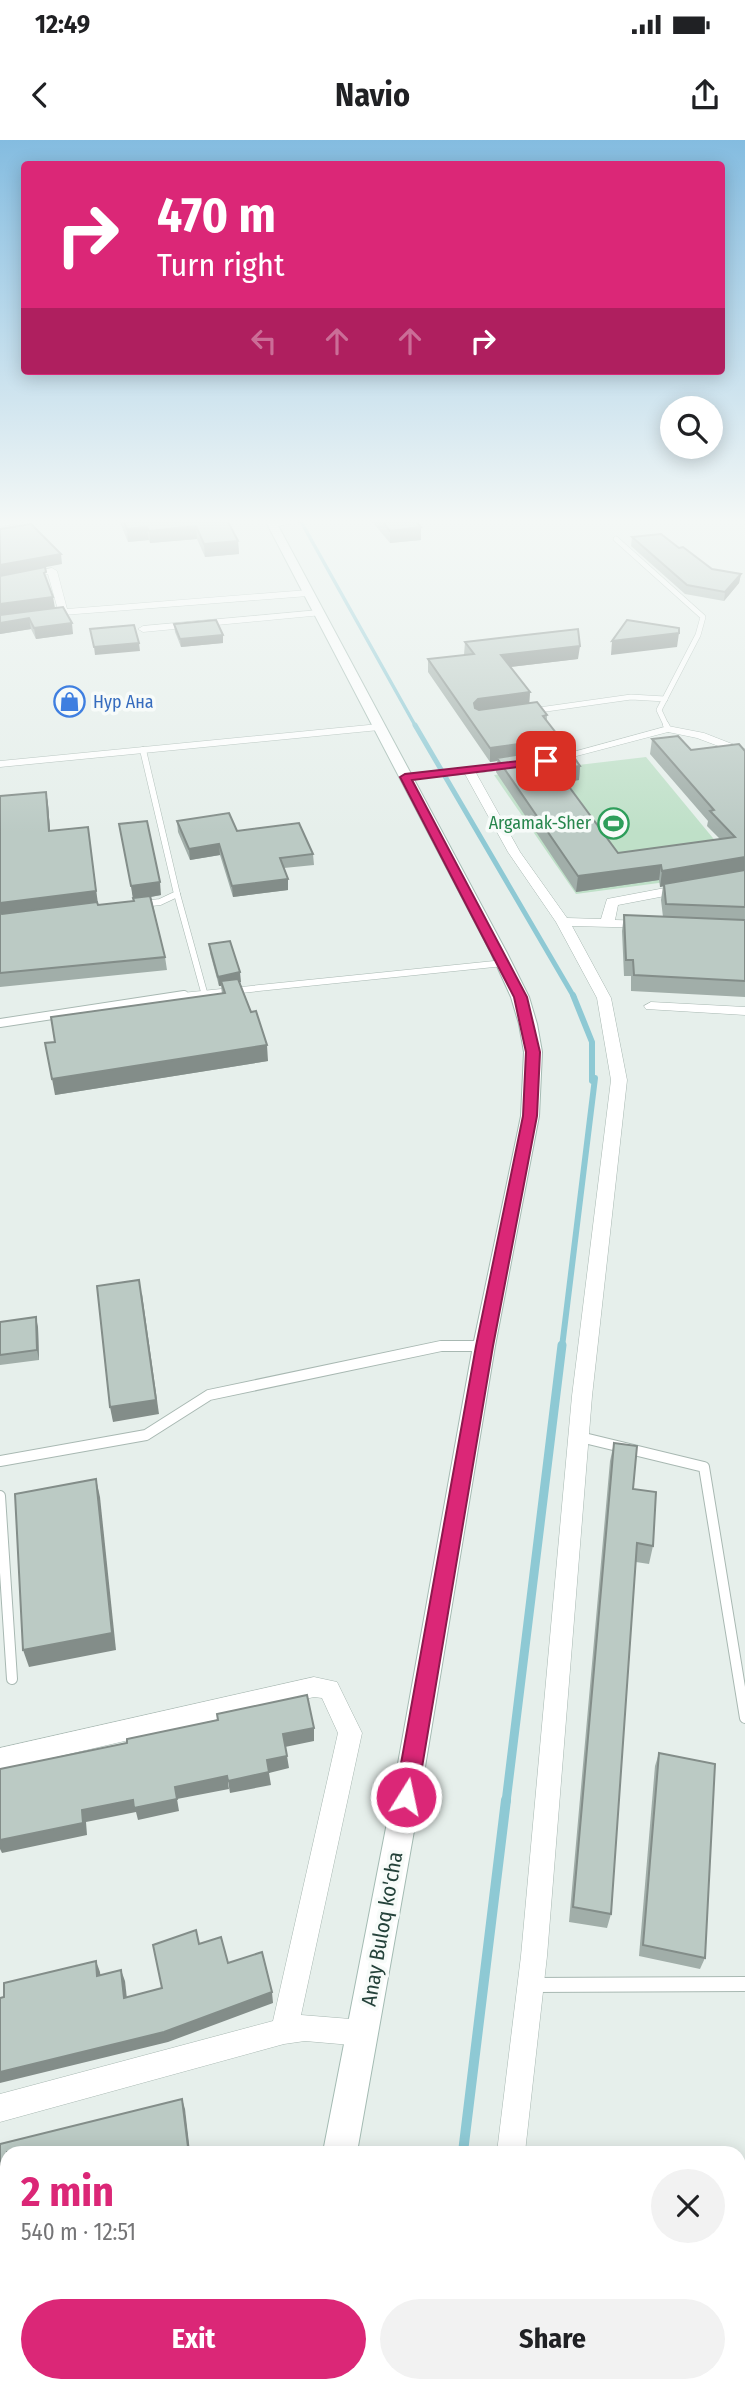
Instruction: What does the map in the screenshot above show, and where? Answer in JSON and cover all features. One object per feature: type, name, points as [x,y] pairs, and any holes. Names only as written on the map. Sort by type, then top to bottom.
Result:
[{"type":"main road","name":"Anay Buloq ko'cha","points":[[323,623],[504,963],[520,997],[533,1052],[530,1116],[484,1346],[341,2146]]},
{"type":"street","points":[[143,629],[208,623]]},
{"type":"street","points":[[405,777],[546,761],[668,729],[701,735],[745,753]]},
{"type":"street","points":[[460,772],[563,922],[604,998],[619,1080],[578,1437],[530,1985],[512,2146]]},
{"type":"street","points":[[607,923],[612,902],[705,885]]},
{"type":"street","points":[[563,922],[662,926]]},
{"type":"street","points":[[651,1006],[745,1010]]},
{"type":"street","points":[[0,1759],[314,1687],[329,1689],[350,1733],[284,2031]]},
{"type":"street","points":[[0,2108],[284,2031],[305,2028],[363,2033]]},
{"type":"lane","points":[[668,729],[659,710],[698,635],[701,623]]},
{"type":"lane","points":[[529,711],[631,697],[665,699]]},
{"type":"lane","points":[[0,764],[379,727]]},
{"type":"lane","points":[[143,750],[177,894],[204,992]]},
{"type":"lane","points":[[134,905],[160,902],[177,894]]},
{"type":"lane","points":[[0,1023],[204,992],[504,963]]},
{"type":"lane","points":[[0,1461],[145,1435],[209,1395],[441,1346],[484,1346]]},
{"type":"lane","points":[[578,1437],[704,1467],[745,1718]]},
{"type":"lane","points":[[0,1496],[12,1679]]},
{"type":"lane","points":[[530,1985],[745,1984]]},
{"type":"green space","name":"Argamak-Sher","points":[[646,757],[741,872],[576,894],[494,775]]},
{"type":"building","points":[[32,623],[72,623],[34,628]]},
{"type":"building","points":[[217,623],[223,635],[180,639],[174,624]]},
{"type":"building","points":[[625,623],[679,628],[679,633],[612,641]]},
{"type":"building","points":[[134,625],[139,643],[94,647],[90,629]]},
{"type":"building","points":[[578,629],[580,646],[501,655],[530,692],[478,699],[474,703],[479,710],[537,702],[547,715],[543,716],[560,738],[490,748],[428,659],[474,654],[465,642]]},
{"type":"building","points":[[678,736],[691,750],[739,744],[745,751],[745,857],[662,871],[661,865],[578,876],[497,758],[567,747],[580,766],[556,769],[618,853],[735,837],[710,811],[714,810],[652,739]]},
{"type":"building","points":[[46,792],[49,831],[88,827],[96,891],[0,903],[0,796]]},
{"type":"building","points":[[229,813],[237,831],[299,823],[313,854],[280,858],[288,879],[232,886],[219,844],[189,849],[177,821]]},
{"type":"building","points":[[147,821],[160,882],[131,886],[119,824]]},
{"type":"building","points":[[745,870],[745,907],[666,904],[664,884]]},
{"type":"building","points":[[150,896],[165,957],[0,973],[0,913],[97,902],[98,905],[134,901],[133,898]]},
{"type":"building","points":[[624,915],[745,920],[745,981],[634,975],[633,960],[626,960]]},
{"type":"building","points":[[230,941],[240,972],[218,977],[209,944]]},
{"type":"building","points":[[238,979],[251,1012],[256,1011],[267,1045],[52,1079],[45,1043],[55,1042],[51,1017],[225,993],[221,981]]},
{"type":"building","points":[[139,1280],[156,1400],[110,1407],[97,1286]]},
{"type":"building","points":[[36,1317],[37,1350],[0,1355],[0,1322]]},
{"type":"building","points":[[614,1443],[637,1446],[633,1489],[656,1492],[653,1546],[637,1543],[611,1914],[573,1907]]},
{"type":"building","points":[[96,1479],[112,1633],[23,1650],[15,1494]]},
{"type":"building","points":[[307,1695],[314,1728],[283,1734],[287,1756],[267,1760],[269,1772],[228,1781],[227,1776],[175,1787],[177,1799],[134,1808],[133,1800],[82,1810],[83,1823],[0,1840],[0,1769],[127,1743],[127,1739],[218,1720],[217,1714]]},
{"type":"building","points":[[659,1753],[715,1764],[705,1958],[643,1945]]},
{"type":"building","points":[[196,1930],[199,1944],[221,1937],[228,1963],[262,1952],[272,1992],[164,2032],[0,2072],[0,1998],[4,1997],[4,1983],[96,1961],[97,1976],[121,1970],[124,1998],[162,1988],[153,1945]]},
{"type":"building","points":[[182,2099],[188,2146],[0,2146]]},
{"type":"waterway","points":[[358,623],[416,727]]},
{"type":"waterway","points":[[415,725],[573,996]]},
{"type":"waterway","points":[[562,1347],[595,1078],[592,1081],[592,1042],[573,996]]},
{"type":"waterway","points":[[506,1802],[562,1345]]},
{"type":"waterway","points":[[464,2146],[506,1800]]},
{"type":"place","name":"Нур Ана","points":[[70,702]]},
{"type":"place","name":"Argamak-Sher","points":[[614,823]]},
{"type":"route","points":[[406,1797],[484,1346],[530,1116],[533,1052],[520,997],[405,777],[470,772],[546,761]]}]
